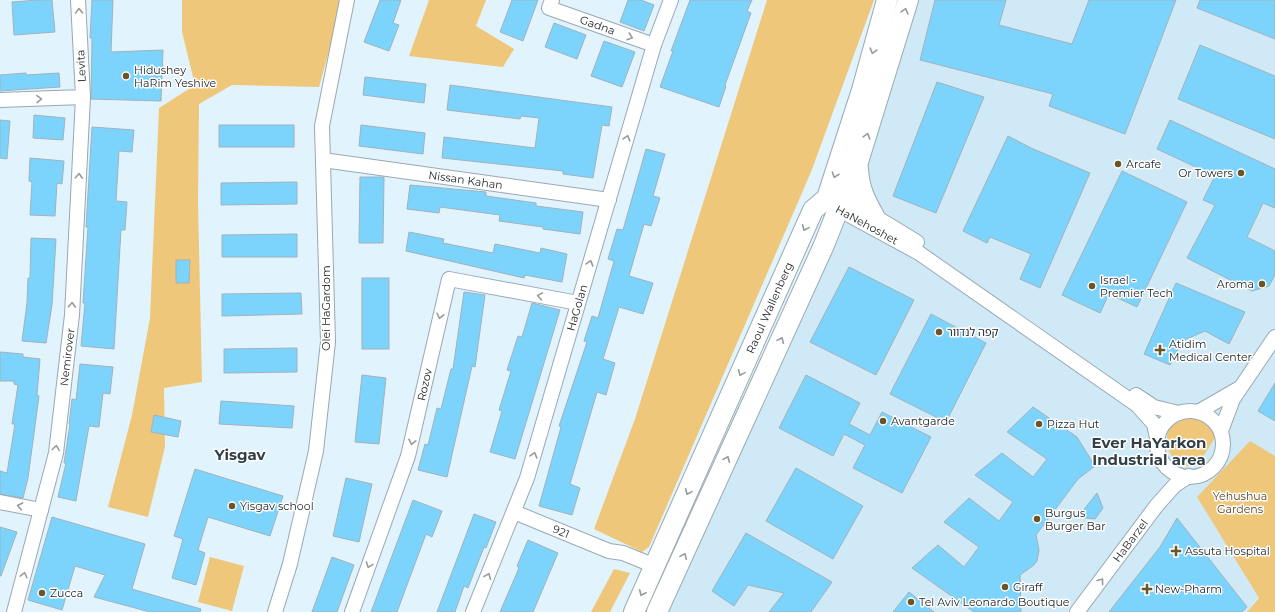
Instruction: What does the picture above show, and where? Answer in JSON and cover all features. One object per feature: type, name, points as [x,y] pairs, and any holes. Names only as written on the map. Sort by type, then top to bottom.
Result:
[{"type":"street","name":"Levita","points":[[0,100],[83,96],[78,0]]},
{"type":"street","name":"Olei HaGardom","points":[[275,612],[290,564],[315,460],[327,350],[322,126],[347,0]]},
{"type":"street","name":"Gadna","points":[[552,0],[549,8],[654,45]]},
{"type":"street","name":"HaGolan","points":[[473,612],[527,478],[654,45],[671,0]]},
{"type":"street","name":"Raoul Wallenberg","points":[[657,612],[820,252],[836,201],[862,90],[887,0]]},
{"type":"street","name":"Raoul Wallenberg","points":[[634,612],[813,210],[836,201],[849,191],[908,0]]},
{"type":"street","name":"Nemirover","points":[[14,612],[56,453],[72,315],[83,96]]},
{"type":"street","name":"Nissan Kahan","points":[[323,160],[608,200]]},
{"type":"street","points":[[857,166],[858,184],[863,197],[874,216]]},
{"type":"street","name":"HaNehoshet","points":[[836,201],[874,216],[922,245],[1154,407],[1179,413]]},
{"type":"street","name":"HaNehoshet","points":[[836,201],[919,253],[1137,404],[1154,424],[1158,442]]},
{"type":"street","name":"Rozov","points":[[352,612],[408,456],[449,280],[578,303]]},
{"type":"street","points":[[1221,431],[1212,419],[1198,412],[1188,411],[1179,413],[1170,418],[1162,427],[1158,442],[1159,453],[1166,466],[1174,472],[1189,476],[1206,472],[1216,464],[1223,448],[1221,431],[1233,399],[1275,337]]},
{"type":"street","points":[[1198,412],[1240,388]]},
{"type":"street","name":"HaBarzel","points":[[1077,612],[1157,505],[1175,485],[1189,476]]},
{"type":"street","points":[[0,502],[41,510]]},
{"type":"street","name":"921","points":[[514,512],[609,551],[623,553],[653,571]]},
{"type":"street","points":[[653,571],[673,578],[684,584],[670,612]]},
{"type":"shaded area","points":[[898,0],[1275,0],[1275,575],[1247,612],[646,612],[828,221]]},
{"type":"green space","points":[[182,0],[343,0],[319,87],[232,85],[199,104],[198,202],[202,382],[164,388],[165,447],[148,517],[108,507],[132,415],[150,318],[159,108],[195,85],[182,32]]},
{"type":"green space","points":[[429,0],[486,0],[476,26],[514,49],[503,67],[409,56]]},
{"type":"green space","points":[[767,0],[874,0],[811,172],[649,547],[642,552],[594,529],[635,419]]},
{"type":"green space","points":[[1193,414],[1202,416],[1211,422],[1217,434],[1206,452],[1196,464],[1185,466],[1176,461],[1170,452],[1167,441],[1169,429],[1178,419]]},
{"type":"green space","name":"Yehushua Gardens","points":[[1250,441],[1275,456],[1275,612],[1247,612],[1259,598],[1197,497]]},
{"type":"green space","points":[[210,557],[244,566],[232,611],[198,602]]},
{"type":"green space","points":[[614,569],[630,573],[610,612],[591,612]]},
{"type":"building","points":[[52,0],[55,32],[14,35],[12,2]]},
{"type":"building","name":"Hidushey HaRim Yeshive","points":[[92,0],[113,0],[111,52],[163,50],[161,101],[91,99],[92,38],[90,38]]},
{"type":"building","points":[[380,0],[401,0],[393,23],[399,25],[389,51],[364,42]]},
{"type":"building","points":[[512,0],[538,0],[523,41],[500,32]]},
{"type":"building","points":[[628,0],[641,0],[654,5],[644,31],[620,22]]},
{"type":"building","points":[[690,0],[752,0],[747,11],[751,13],[725,85],[726,86],[719,107],[660,87],[673,51],[671,51]]},
{"type":"building","points":[[935,0],[1006,0],[999,25],[1072,44],[1089,0],[1176,0],[1125,134],[1049,106],[1053,94],[920,60]]},
{"type":"building","points":[[1200,0],[1275,0],[1275,39],[1197,8]]},
{"type":"building","points":[[554,23],[586,35],[577,59],[545,47]]},
{"type":"building","points":[[604,41],[635,52],[622,87],[591,76]]},
{"type":"building","points":[[1200,45],[1275,76],[1275,139],[1178,99]]},
{"type":"building","points":[[26,73],[26,75],[59,73],[60,87],[0,91],[0,75]]},
{"type":"building","points":[[365,77],[426,84],[424,103],[363,95]]},
{"type":"building","points":[[937,82],[984,97],[936,213],[893,196]]},
{"type":"building","points":[[450,85],[612,107],[609,126],[602,125],[593,178],[563,174],[563,171],[442,158],[444,137],[535,148],[539,118],[521,116],[520,119],[447,110]]},
{"type":"building","points":[[34,115],[65,118],[63,140],[33,138]]},
{"type":"building","points":[[0,120],[10,121],[7,159],[0,158]]},
{"type":"building","points":[[1170,120],[1275,169],[1275,208],[1263,203],[1247,237],[1275,251],[1275,275],[1269,286],[1252,291],[1187,258],[1215,205],[1203,200],[1215,176],[1157,149]]},
{"type":"building","points":[[219,125],[294,125],[294,147],[219,147]]},
{"type":"building","points":[[361,125],[425,133],[423,154],[359,146]]},
{"type":"building","points":[[92,127],[134,130],[132,152],[119,151],[116,201],[127,202],[125,230],[121,230],[114,349],[81,346],[85,303],[83,303],[88,227],[86,227]]},
{"type":"building","points":[[1008,136],[1031,148],[1090,173],[1040,288],[1020,279],[1031,254],[990,237],[987,243],[963,231]]},
{"type":"building","points":[[646,149],[665,154],[653,196],[660,198],[651,226],[644,224],[629,276],[653,283],[643,314],[619,307],[603,359],[615,363],[606,395],[597,392],[570,484],[580,488],[572,515],[539,506],[561,427],[559,426],[587,342],[584,341],[592,316],[598,318],[614,261],[608,259],[617,229],[623,230]]},
{"type":"building","points":[[30,158],[64,161],[62,184],[57,183],[55,216],[30,215],[32,182],[29,181]]},
{"type":"building","points":[[1122,171],[1187,202],[1137,307],[1109,294],[1100,313],[1062,295]]},
{"type":"building","points":[[360,177],[384,177],[383,243],[359,243]]},
{"type":"building","points":[[297,182],[297,204],[221,205],[221,183]]},
{"type":"building","points":[[410,185],[486,192],[486,196],[536,203],[536,206],[583,212],[580,234],[499,221],[500,215],[440,207],[439,213],[407,209]]},
{"type":"building","points":[[409,232],[444,239],[443,243],[493,253],[495,244],[540,253],[541,248],[567,254],[562,282],[525,275],[524,278],[406,251]]},
{"type":"building","points":[[297,234],[297,257],[222,257],[222,235]]},
{"type":"building","points":[[31,238],[56,239],[52,305],[46,343],[22,341],[27,303],[28,278],[30,278]]},
{"type":"building","points":[[176,260],[190,260],[189,283],[176,283]]},
{"type":"building","points":[[849,267],[914,300],[876,375],[810,342]]},
{"type":"building","points":[[362,278],[389,278],[389,349],[362,349]]},
{"type":"building","points":[[1176,283],[1245,312],[1229,344],[1205,331],[1182,341],[1170,365],[1144,354]]},
{"type":"building","points":[[464,292],[485,295],[475,367],[472,366],[447,477],[418,470],[425,444],[428,445],[437,408],[441,409],[451,369],[453,369]]},
{"type":"building","points":[[301,293],[302,314],[222,316],[222,294]]},
{"type":"building","points":[[532,303],[560,310],[515,459],[490,452],[502,411],[499,410],[511,371],[507,370],[518,336],[522,337]]},
{"type":"building","points":[[931,314],[986,343],[946,422],[890,394]]},
{"type":"building","points":[[297,348],[297,372],[224,373],[224,349]]},
{"type":"building","points":[[0,352],[23,354],[23,357],[40,359],[37,395],[39,396],[28,478],[23,498],[0,494],[0,471],[7,473],[15,424],[12,424],[18,385],[14,384],[14,381],[0,381]]},
{"type":"building","points":[[80,364],[113,367],[110,394],[103,393],[99,427],[89,426],[76,501],[58,497],[66,463],[64,463],[72,399],[76,400]]},
{"type":"building","points":[[362,375],[386,378],[379,444],[355,442]]},
{"type":"building","points":[[806,375],[860,403],[849,424],[870,435],[882,412],[931,437],[902,493],[853,468],[865,445],[844,434],[833,456],[779,428]]},
{"type":"building","points":[[1275,383],[1275,421],[1258,411]]},
{"type":"building","points":[[221,401],[294,406],[292,428],[219,424]]},
{"type":"building","points":[[1033,407],[1077,437],[1095,466],[1078,479],[1036,535],[1039,550],[1037,561],[1020,575],[1021,612],[974,612],[912,568],[938,545],[964,567],[979,547],[944,522],[969,498],[999,521],[1013,502],[975,475],[1002,453],[1033,477],[1047,459],[1007,432]]},
{"type":"building","points":[[154,415],[181,421],[178,437],[151,432]]},
{"type":"building","points":[[796,468],[863,506],[833,559],[766,521]]},
{"type":"building","name":"Yisgav school","points":[[195,469],[283,496],[270,536],[208,517],[198,550],[205,553],[196,585],[172,578],[183,539],[174,536]]},
{"type":"building","points":[[346,478],[372,484],[359,542],[333,536]]},
{"type":"building","points":[[1097,493],[1103,508],[1095,519],[1078,517]]},
{"type":"building","points":[[413,500],[442,511],[432,537],[426,534],[397,612],[371,612]]},
{"type":"building","points":[[474,514],[496,522],[486,548],[484,547],[468,588],[464,586],[455,612],[437,612]]},
{"type":"building","points":[[52,517],[145,544],[132,589],[201,609],[200,612],[150,612],[94,597],[105,575],[75,566],[62,610],[28,600]]},
{"type":"building","points":[[1177,518],[1247,607],[1242,612],[1109,612],[1160,547]]},
{"type":"building","points":[[0,527],[17,532],[1,576],[0,576]]},
{"type":"building","points":[[746,533],[832,582],[811,612],[769,612],[784,593],[748,585],[734,606],[712,591]]},
{"type":"building","points":[[528,540],[558,553],[533,612],[500,612],[519,568],[517,566]]},
{"type":"building","points":[[332,557],[354,565],[337,612],[312,612]]},
{"type":"building","name":"Tel Aviv Leonardo Boutique","points":[[909,592],[934,612],[893,612]]},
{"type":"place","name":"Hidushey HaRim Yeshive","points":[[126,76]]},
{"type":"place","name":"Arcafe","points":[[1118,164]]},
{"type":"place","name":"Or Towers","points":[[1241,173]]},
{"type":"place","name":"Aroma","points":[[1262,284]]},
{"type":"place","name":"Israel - Premier Tech","points":[[1092,286]]},
{"type":"place","name":"קפה לנדוור","points":[[939,332]]},
{"type":"place","name":"Atidim Medical Center","points":[[1160,350]]},
{"type":"place","name":"Avantgarde","points":[[883,421]]},
{"type":"place","name":"Pizza Hut","points":[[1039,424]]},
{"type":"place","name":"Yisgav school","points":[[232,506]]},
{"type":"place","name":"Burgus Burger Bar","points":[[1037,519]]},
{"type":"place","name":"Assuta Hospital","points":[[1176,551]]},
{"type":"place","name":"Giraff","points":[[1005,587]]},
{"type":"place","name":"New-Pharm","points":[[1147,589]]},
{"type":"place","name":"Zucca","points":[[42,593]]},
{"type":"place","name":"Tel Aviv Leonardo Boutique","points":[[911,602]]},
{"type":"district","name":"Ever HaYarkon Industrial area","points":[[1149,452]]},
{"type":"district","name":"Yisgav","points":[[240,455]]}]
